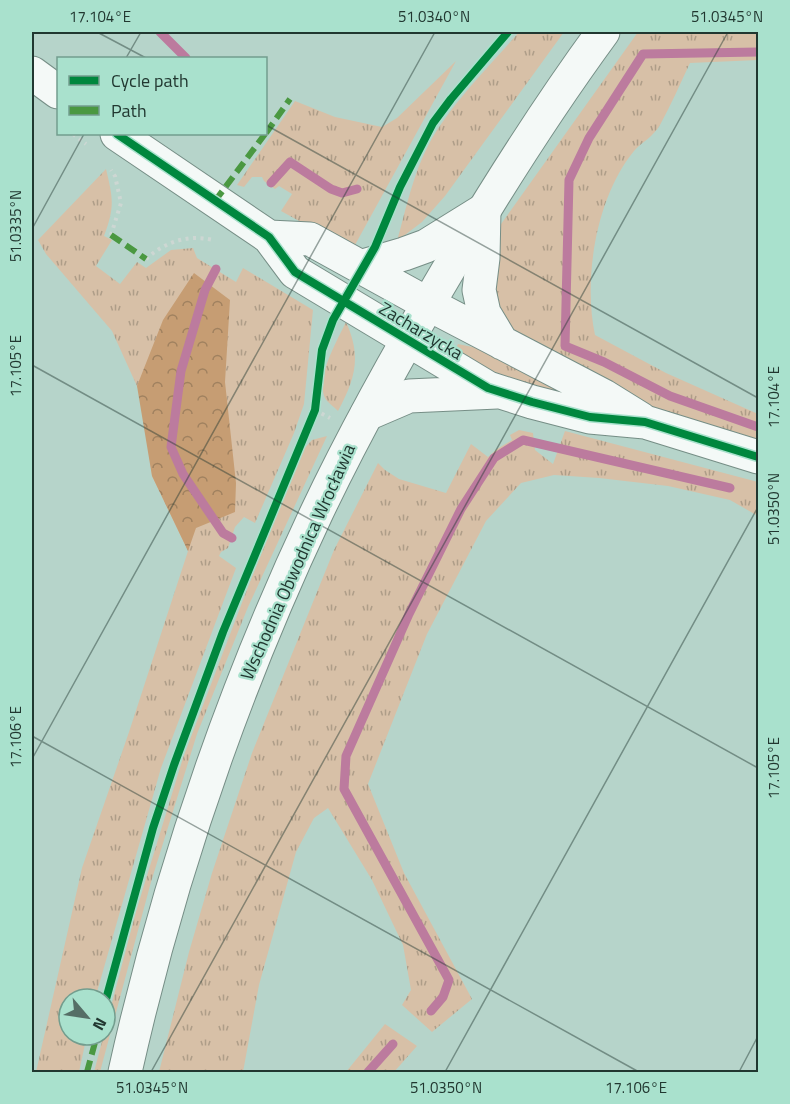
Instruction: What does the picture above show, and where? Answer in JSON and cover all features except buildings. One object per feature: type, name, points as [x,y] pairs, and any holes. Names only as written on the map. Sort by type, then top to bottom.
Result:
[{"type":"street","name":"Wschodnia Obwodnica Wrocławia","points":[[125,1072],[180,866],[214,763],[246,675],[316,513],[407,339],[484,210],[603,32]]},
{"type":"street","points":[[32,73],[57,91]]},
{"type":"street","name":"Zacharzycka","points":[[104,148],[269,237],[295,272],[479,382],[500,392],[590,417],[645,422],[759,457]]},
{"type":"street","points":[[363,266],[426,246],[484,210]]},
{"type":"street","points":[[484,210],[483,258],[479,290],[484,313],[502,343]]},
{"type":"street","name":"Zacharzycka","points":[[269,237],[310,239],[604,396],[645,422]]},
{"type":"street","points":[[367,414],[409,396],[500,392]]},
{"type":"path","points":[[75,135],[104,148],[115,176],[122,203],[111,235]]},
{"type":"path","points":[[146,259],[158,248],[172,241],[211,239],[221,245]]},
{"type":"path","points":[[315,410],[333,419]]},
{"type":"green space","points":[[519,32],[564,32],[445,196],[422,222],[397,241],[414,179],[429,144],[459,100]]},
{"type":"green space","points":[[638,32],[758,32],[758,60],[690,63],[660,125],[634,151],[621,170],[610,191],[602,215],[592,264],[592,313],[595,335],[666,373],[758,414],[758,442],[650,406],[507,333],[495,315],[496,231]]},
{"type":"green space","points":[[456,61],[355,245],[339,243],[281,211],[292,194],[279,186],[275,189],[262,177],[252,177],[244,187],[237,185],[295,101],[335,117],[382,127],[397,118]]},
{"type":"green space","points":[[106,169],[112,202],[104,236],[112,240],[96,266],[120,284],[137,262],[146,268],[171,250],[193,248],[197,258],[236,282],[243,268],[313,310],[304,404],[255,523],[244,517],[235,527],[228,548],[219,556],[236,568],[161,768],[98,987],[57,987],[57,1047],[84,1047],[79,1072],[36,1072],[82,868],[188,551],[152,476],[141,395],[112,331],[46,254],[38,240]]},
{"type":"green space","points":[[194,273],[230,300],[225,382],[236,483],[235,512],[196,528],[188,551],[152,476],[137,386],[163,320]]},
{"type":"green space","points":[[346,322],[355,357],[349,389],[338,411],[325,398],[323,380],[333,348]]},
{"type":"green space","points":[[458,344],[482,349],[568,392],[572,399],[473,366],[457,346]]},
{"type":"green space","points":[[519,430],[533,433],[535,450],[553,464],[565,431],[758,482],[758,516],[730,500],[668,486],[554,475],[521,483],[486,521],[427,634],[368,784],[404,873],[472,999],[432,1032],[402,1005],[411,990],[403,945],[372,880],[328,808],[314,818],[296,852],[259,985],[243,1072],[159,1072],[189,952],[212,873],[252,753],[334,550],[378,463],[399,479],[446,493],[471,444],[488,457],[512,440],[510,435]]},
{"type":"green space","points":[[327,436],[248,607],[197,734],[151,882],[117,1009],[116,987],[135,915],[183,758],[302,451],[312,440]]},
{"type":"green space","points":[[385,1024],[417,1046],[394,1072],[346,1072]]},
{"type":"green space","points":[[101,1047],[107,1047],[100,1072],[94,1072]]},
{"type":"waterway","points":[[160,32],[185,57]]},
{"type":"waterway","points":[[758,52],[643,54],[589,138],[569,180],[565,346],[604,362],[670,396],[758,427]]},
{"type":"waterway","points":[[271,183],[290,162],[331,189],[342,193],[357,189]]},
{"type":"waterway","points":[[216,269],[205,290],[181,371],[171,447],[183,474],[223,533],[232,538]]},
{"type":"waterway","points":[[431,1011],[443,997],[449,980],[344,789],[346,756],[409,614],[461,509],[494,458],[523,440],[730,488]]},
{"type":"waterway","points":[[368,1072],[393,1044]]},
{"type":"marked path","points":[[267,132],[290,99]]},
{"type":"marked path","points":[[215,201],[264,135]]},
{"type":"marked path","points":[[111,235],[146,259]]},
{"type":"marked path","points":[[87,1072],[94,1047]]},
{"type":"cycle path","points":[[109,987],[153,828],[174,765],[223,632],[315,410],[322,350],[333,320],[375,247],[400,187],[433,123],[508,32]]},
{"type":"cycle path","points":[[118,135],[269,237],[295,272],[488,388],[590,417],[645,422],[758,457]]}]
